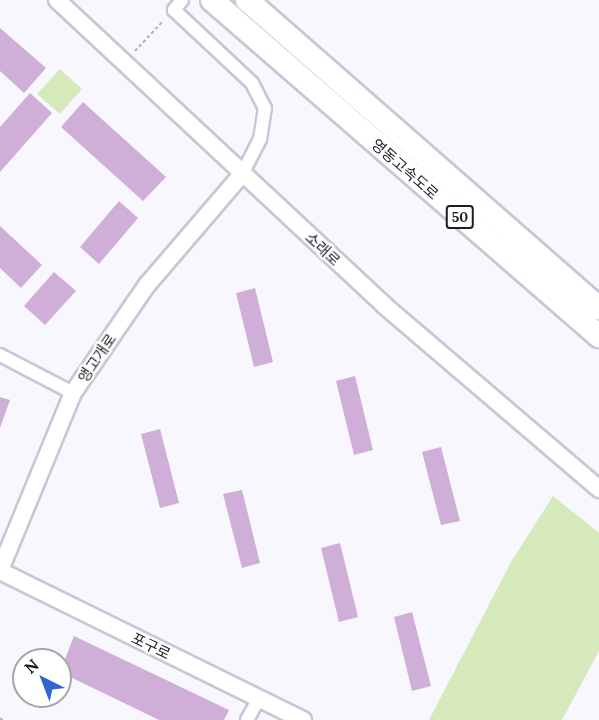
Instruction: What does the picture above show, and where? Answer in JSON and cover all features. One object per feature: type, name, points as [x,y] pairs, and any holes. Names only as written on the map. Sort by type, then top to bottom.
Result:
[{"type":"highway","name":"영동고속도로","points":[[212,0],[599,336]]},
{"type":"highway","name":"영동고속도로","points":[[248,0],[599,308]]},
{"type":"street","name":"소래로","points":[[57,0],[385,306],[599,489]]},
{"type":"street","points":[[178,5],[252,83],[265,108],[260,139],[242,174]]},
{"type":"street","name":"앵고개로","points":[[0,570],[73,393],[147,285],[242,174]]},
{"type":"street","points":[[0,355],[73,393]]},
{"type":"street","name":"포구로","points":[[0,570],[303,720]]},
{"type":"street","points":[[247,720],[259,698]]},
{"type":"path","points":[[125,62],[178,5]]},
{"type":"green space","points":[[60,69],[82,89],[60,114],[37,94]]},
{"type":"green space","points":[[553,496],[599,533],[599,651],[562,720],[429,720],[511,562]]},
{"type":"building","points":[[0,28],[46,68],[24,93],[0,71]]},
{"type":"building","points":[[30,93],[52,113],[0,172],[0,127]]},
{"type":"building","points":[[83,102],[166,177],[143,201],[61,127]]},
{"type":"building","points":[[119,201],[138,218],[99,264],[80,247]]},
{"type":"building","points":[[0,226],[42,265],[21,288],[0,268]]},
{"type":"building","points":[[54,272],[76,291],[45,325],[24,306]]},
{"type":"building","points":[[255,288],[273,362],[254,367],[236,293]]},
{"type":"building","points":[[355,376],[373,450],[354,455],[336,381]]},
{"type":"building","points":[[0,397],[10,400],[0,428]]},
{"type":"building","points":[[160,429],[179,503],[160,508],[141,434]]},
{"type":"building","points":[[441,447],[460,521],[441,525],[422,452]]},
{"type":"building","points":[[242,490],[260,563],[242,568],[223,494]]},
{"type":"building","points":[[340,543],[358,617],[339,622],[321,548]]},
{"type":"building","points":[[412,612],[431,686],[412,691],[394,617]]},
{"type":"building","points":[[74,636],[229,710],[224,720],[159,720],[72,678],[72,648],[69,648]]}]
